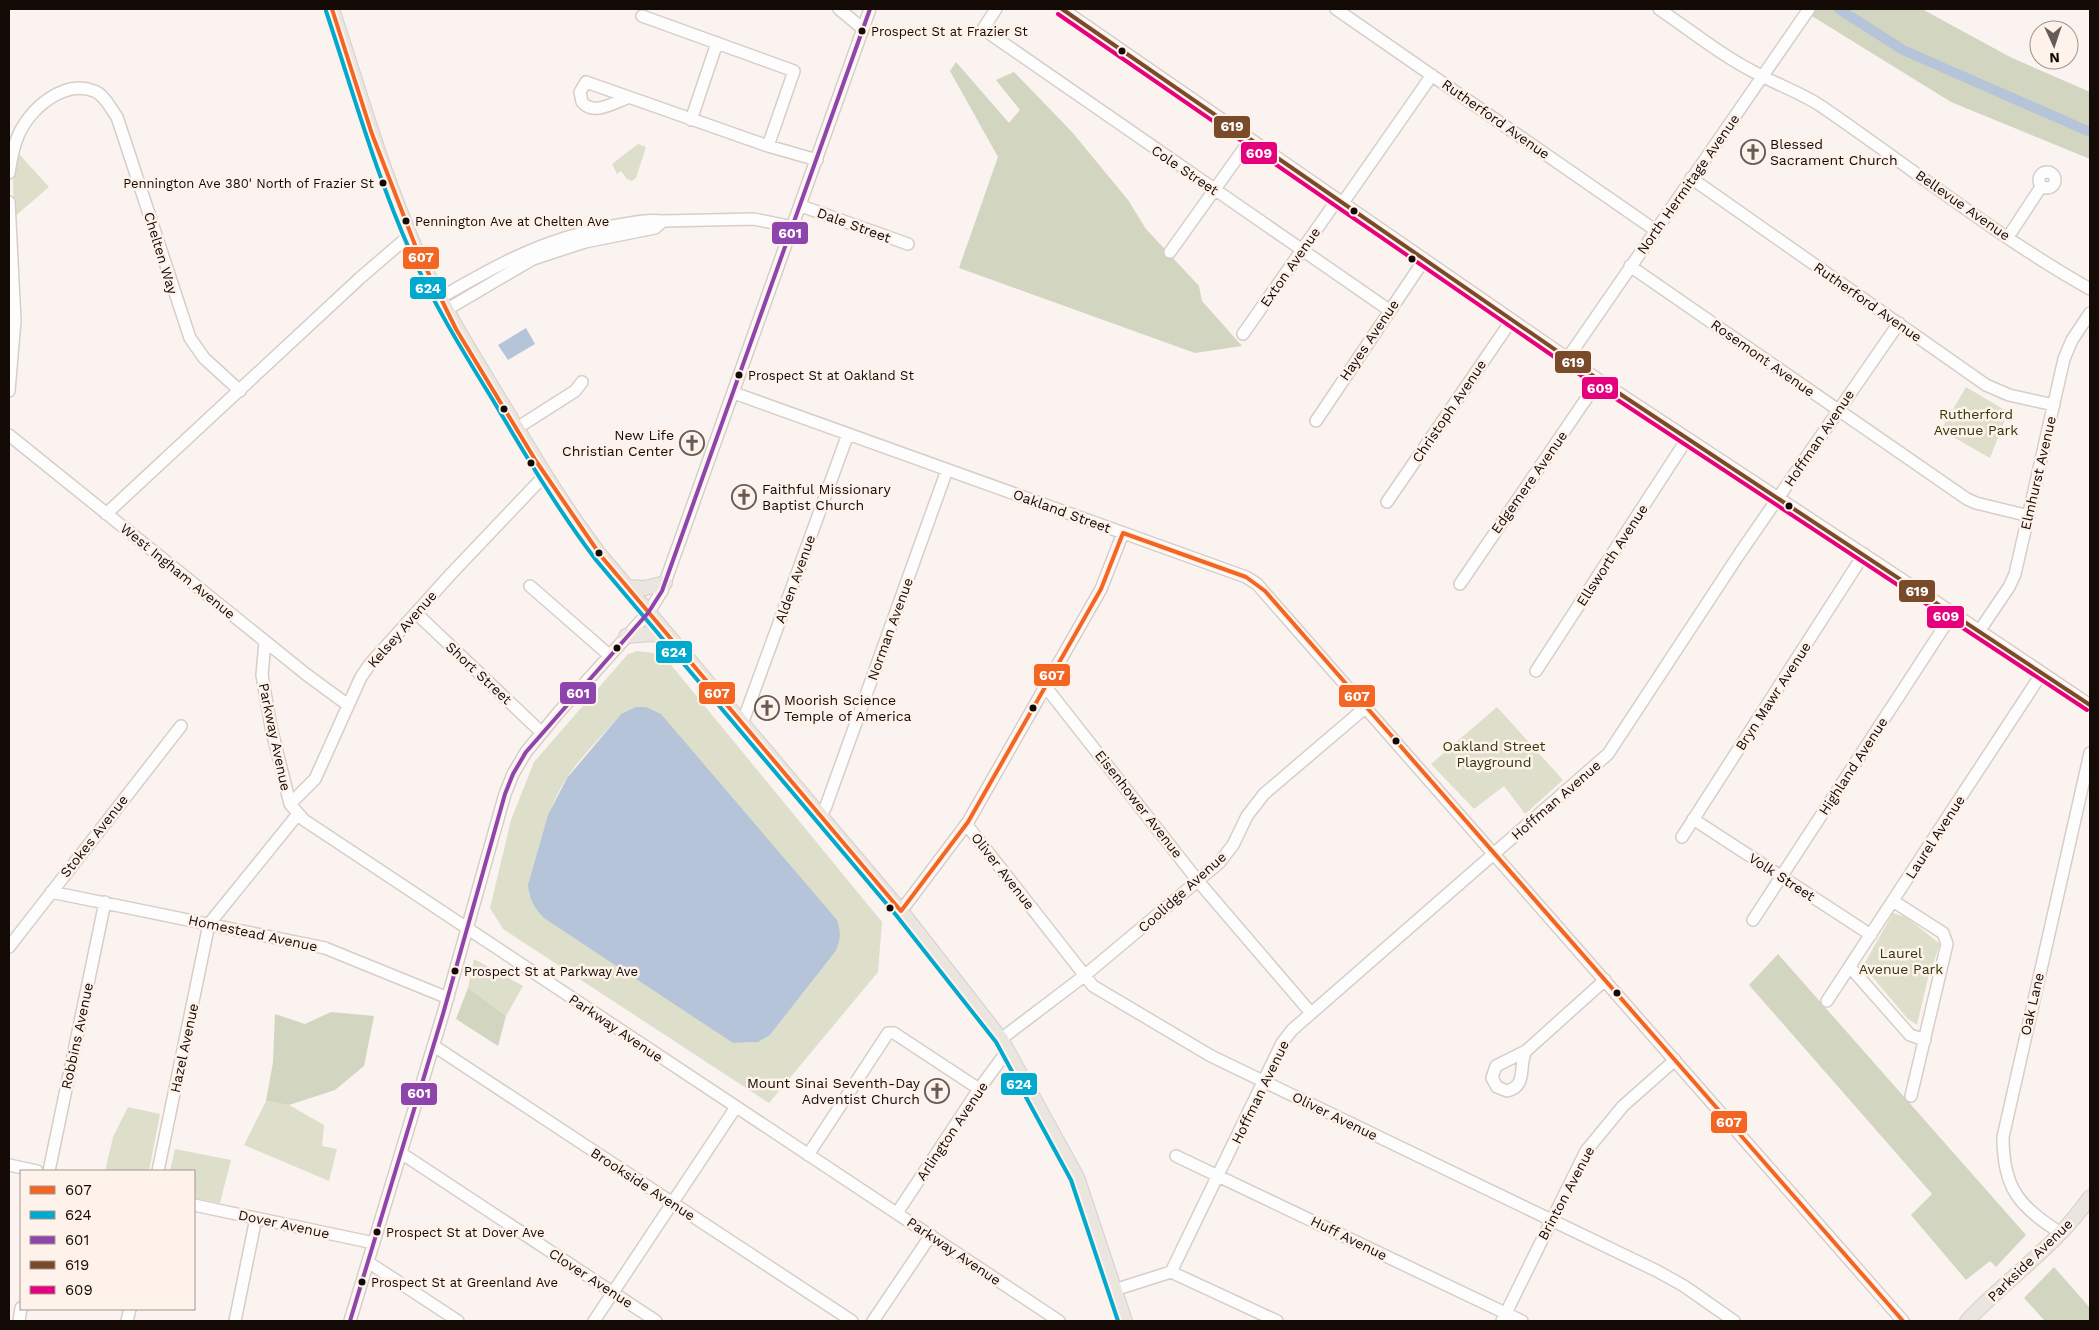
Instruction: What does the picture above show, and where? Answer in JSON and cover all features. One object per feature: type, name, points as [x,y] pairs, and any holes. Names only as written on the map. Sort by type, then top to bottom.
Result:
[{"type":"main road","points":[[332,9],[372,134],[410,234],[443,304],[516,428],[583,533],[648,613],[902,911],[1004,1044],[1077,1177],[1125,1321]]},
{"type":"main road","points":[[627,587],[645,588],[665,583]]},
{"type":"main road","points":[[626,636],[645,634],[668,636]]},
{"type":"main road","name":"Parkside Avenue","points":[[1967,1321],[2061,1233],[2090,1196]]},
{"type":"street","points":[[839,9],[863,29]]},
{"type":"street","points":[[350,1321],[434,1046],[505,794],[526,752],[609,655],[648,613],[665,583],[870,9]]},
{"type":"street","name":"Cole Street","points":[[996,9],[983,29],[1389,310]]},
{"type":"street","points":[[1062,9],[1598,380],[1953,612],[2042,673],[2088,701]]},
{"type":"street","name":"Rutherford Avenue","points":[[1336,9],[1655,230]]},
{"type":"street","name":"Bellevue Avenue","points":[[1659,9],[1763,77],[1786,86],[1819,105],[2008,237],[2090,289]]},
{"type":"street","name":"North Hermitage Avenue","points":[[1567,358],[1809,9]]},
{"type":"street","points":[[642,16],[794,71],[768,146]]},
{"type":"street","points":[[691,120],[717,44]]},
{"type":"street","name":"Exton Avenue","points":[[1243,334],[1302,250],[1432,75]]},
{"type":"street","name":"Chelten Way","points":[[9,173],[18,135],[38,107],[58,93],[78,87],[96,91],[116,117],[149,212],[178,308],[190,338],[204,358],[240,391]]},
{"type":"street","points":[[627,98],[768,146],[817,160]]},
{"type":"street","points":[[1170,252],[1250,140]]},
{"type":"street","name":"Rutherford Avenue","points":[[1691,178],[1996,390],[2009,395],[2054,405]]},
{"type":"street","points":[[2008,237],[2041,188]]},
{"type":"street","points":[[9,202],[14,311],[9,392]]},
{"type":"street","name":"Dale Street","points":[[801,206],[908,244]]},
{"type":"street","points":[[443,304],[533,259],[585,242],[655,228],[663,221],[754,219],[793,227]]},
{"type":"street","points":[[106,514],[360,278],[410,234]]},
{"type":"street","name":"Hayes Avenue","points":[[1316,421],[1424,260]]},
{"type":"street","name":"Rosemont Avenue","points":[[1630,266],[1967,499],[2029,516]]},
{"type":"street","name":"Elmhurst Avenue","points":[[1980,630],[2012,581],[2029,516],[2067,349],[2090,313]]},
{"type":"street","name":"Christoph Avenue","points":[[1388,502],[1511,321]]},
{"type":"street","name":"Hoffman Avenue","points":[[1171,1272],[1289,1033],[1608,754],[1899,322]]},
{"type":"street","name":"Edgemere Avenue","points":[[1460,584],[1598,380]]},
{"type":"street","points":[[516,428],[574,392],[582,382]]},
{"type":"street","name":"Oakland Street","points":[[734,393],[1246,577],[1257,584],[1903,1321]]},
{"type":"street","name":"Alden Avenue","points":[[742,724],[848,434]]},
{"type":"street","name":"West Ingham Avenue","points":[[9,435],[265,642],[348,705]]},
{"type":"street","name":"Ellsworth Avenue","points":[[1536,671],[1687,439]]},
{"type":"street","name":"Norman Avenue","points":[[821,816],[947,470]]},
{"type":"street","name":"Kelsey Avenue","points":[[290,804],[314,779],[348,705],[370,664],[545,475]]},
{"type":"street","points":[[902,911],[966,824],[1101,589],[1123,533]]},
{"type":"street","name":"Bryn Mawr Avenue","points":[[1682,837],[1864,554]]},
{"type":"street","points":[[530,586],[609,655]]},
{"type":"street","name":"Highland Avenue","points":[[1753,920],[1953,612]]},
{"type":"street","name":"Short Street","points":[[416,613],[542,733]]},
{"type":"street","name":"Parkway Avenue","points":[[265,642],[262,676],[290,804],[298,814],[468,929],[931,1235],[1055,1320]]},
{"type":"street","name":"Laurel Avenue","points":[[1827,1001],[2042,673]]},
{"type":"street","name":"Eisenhower Avenue","points":[[1045,686],[1198,881],[1311,1013]]},
{"type":"street","name":"Coolidge Avenue","points":[[1004,1044],[1224,857],[1247,816],[1264,794],[1366,707]]},
{"type":"street","name":"Stokes Avenue","points":[[9,947],[181,726]]},
{"type":"street","name":"Oak Lane","points":[[2061,1233],[2031,1213],[2012,1189],[2004,1169],[2003,1137],[2090,753]]},
{"type":"street","points":[[209,924],[298,814]]},
{"type":"street","name":"Volk Street","points":[[1693,819],[1871,935]]},
{"type":"street","name":"Oliver Avenue","points":[[966,824],[1084,976],[1094,986],[1194,1047],[1684,1286],[1734,1321]]},
{"type":"street","name":"Homestead Avenue","points":[[51,892],[325,948],[448,998]]},
{"type":"street","points":[[1893,901],[1943,933],[1947,944],[1912,1096]]},
{"type":"street","name":"Robbins Avenue","points":[[50,1170],[105,902]]},
{"type":"street","name":"Hazel Avenue","points":[[158,1170],[209,924]]},
{"type":"street","points":[[1850,967],[1910,1036],[1924,1040]]},
{"type":"street","points":[[1526,1051],[1605,980]]},
{"type":"street","points":[[808,1155],[888,1033],[894,1033],[979,1089]]},
{"type":"street","name":"Arlington Avenue","points":[[897,1213],[979,1089],[1004,1044]]},
{"type":"street","name":"Brookside Avenue","points":[[434,1046],[852,1321]]},
{"type":"street","name":"Brinton Avenue","points":[[1504,1317],[1586,1151],[1604,1126],[1623,1106],[1675,1060]]},
{"type":"street","points":[[594,1321],[736,1107]]},
{"type":"street","name":"Clover Avenue","points":[[401,1153],[656,1321]]},
{"type":"street","name":"Huff Avenue","points":[[1176,1156],[1504,1317],[1522,1321]]},
{"type":"street","points":[[9,1165],[32,1170]]},
{"type":"street","name":"Dover Avenue","points":[[195,1204],[374,1243]]},
{"type":"street","points":[[235,1321],[256,1218]]},
{"type":"street","points":[[873,1321],[931,1235]]},
{"type":"street","points":[[368,1262],[458,1321]]},
{"type":"street","points":[[1114,1290],[1171,1272],[1277,1321]]},
{"type":"green space","points":[[1804,9],[1922,9],[2029,65],[2029,70],[2040,70],[2090,92],[2090,159],[1951,102],[1807,13]]},
{"type":"green space","points":[[956,62],[1009,123],[1020,110],[996,80],[1014,72],[1072,132],[1128,200],[1146,229],[1199,286],[1202,301],[1242,346],[1195,353],[959,268],[998,157],[950,71]]},
{"type":"green space","points":[[638,144],[646,147],[636,178],[632,181],[627,179],[621,171],[617,174],[612,164]]},
{"type":"green space","points":[[19,154],[49,187],[14,217],[13,181]]},
{"type":"green space","name":"Rutherford Avenue Park","points":[[1966,387],[2008,412],[1990,458],[1941,430]]},
{"type":"green space","points":[[637,651],[662,654],[882,922],[878,972],[769,1103],[503,929],[490,908],[511,820],[534,762],[628,654]],"holes":[[[621,714],[835,952],[770,1035],[758,1042],[733,1043],[529,895],[529,885],[544,830],[559,791],[578,762]]]},
{"type":"green space","name":"Oakland Street Playground","points":[[1497,707],[1563,780],[1525,814],[1504,786],[1474,809],[1431,764]]},
{"type":"green space","name":"Laurel Avenue Park","points":[[1893,913],[1906,917],[1940,944],[1928,978],[1917,1025],[1908,1019],[1863,966]]},
{"type":"green space","points":[[1778,954],[2026,1235],[1996,1267],[1990,1261],[1966,1280],[1911,1215],[1932,1194],[1749,985]]},
{"type":"green space","points":[[474,959],[523,986],[506,1016],[468,988]]},
{"type":"green space","points":[[468,988],[506,1016],[498,1046],[456,1019]]},
{"type":"green space","points":[[331,1012],[374,1016],[364,1066],[335,1090],[289,1105],[266,1101],[273,1062],[275,1014],[305,1024]]},
{"type":"green space","points":[[266,1101],[289,1105],[324,1125],[322,1146],[337,1149],[329,1181],[244,1145]]},
{"type":"green space","points":[[128,1107],[160,1114],[149,1170],[105,1170],[113,1137]]},
{"type":"green space","points":[[175,1149],[231,1160],[220,1203],[195,1198],[195,1170],[170,1170]]},
{"type":"green space","points":[[2054,1267],[2090,1308],[2090,1321],[2045,1321],[2024,1298]]},
{"type":"water","points":[[526,328],[535,344],[508,360],[498,345]]},
{"type":"water","points":[[636,707],[646,707],[661,714],[837,920],[840,936],[835,952],[770,1035],[758,1042],[733,1043],[544,918],[531,899],[528,885],[548,815],[567,778],[621,714]]},
{"type":"waterway","points":[[1839,9],[1903,50],[2090,132]]},
{"type":"transit line","name":"607","points":[[332,9],[372,134],[417,250],[456,329],[536,461],[601,556],[901,911],[968,822],[1101,589],[1123,533],[1246,577],[1265,591],[1903,1321]]},
{"type":"transit line","name":"601","points":[[350,1321],[443,1014],[505,794],[513,774],[526,752],[648,613],[662,591],[870,9]]},
{"type":"transit line","name":"619","points":[[1062,9],[1599,380],[2090,705]]},
{"type":"transit line","name":"624","points":[[326,11],[376,164],[398,224],[429,291],[518,442],[555,502],[596,560],[896,915],[996,1042],[1071,1180],[1118,1321]]},
{"type":"transit line","name":"609","points":[[1058,14],[1595,385],[2087,710]]},
{"type":"place","name":"Prospect St at Frazier St","points":[[862,31]]},
{"type":"place","name":"Blessed Sacrament Church","points":[[1753,152]]},
{"type":"place","name":"Pennington Ave 380' North of Frazier St","points":[[383,183]]},
{"type":"place","name":"Pennington Ave at Chelten Ave","points":[[406,221]]},
{"type":"place","name":"Prospect St at Oakland St","points":[[739,375]]},
{"type":"place","name":"New Life Christian Center","points":[[692,443]]},
{"type":"place","name":"Faithful Missionary Baptist Church","points":[[744,497]]},
{"type":"place","name":"Moorish Science Temple of America","points":[[767,708]]},
{"type":"place","name":"Prospect St at Parkway Ave","points":[[455,971]]},
{"type":"place","name":"Mount Sinai Seventh-Day Adventist Church","points":[[937,1091]]},
{"type":"place","name":"Prospect St at Dover Ave","points":[[377,1232]]},
{"type":"place","name":"Prospect St at Greenland Ave","points":[[362,1282]]}]
